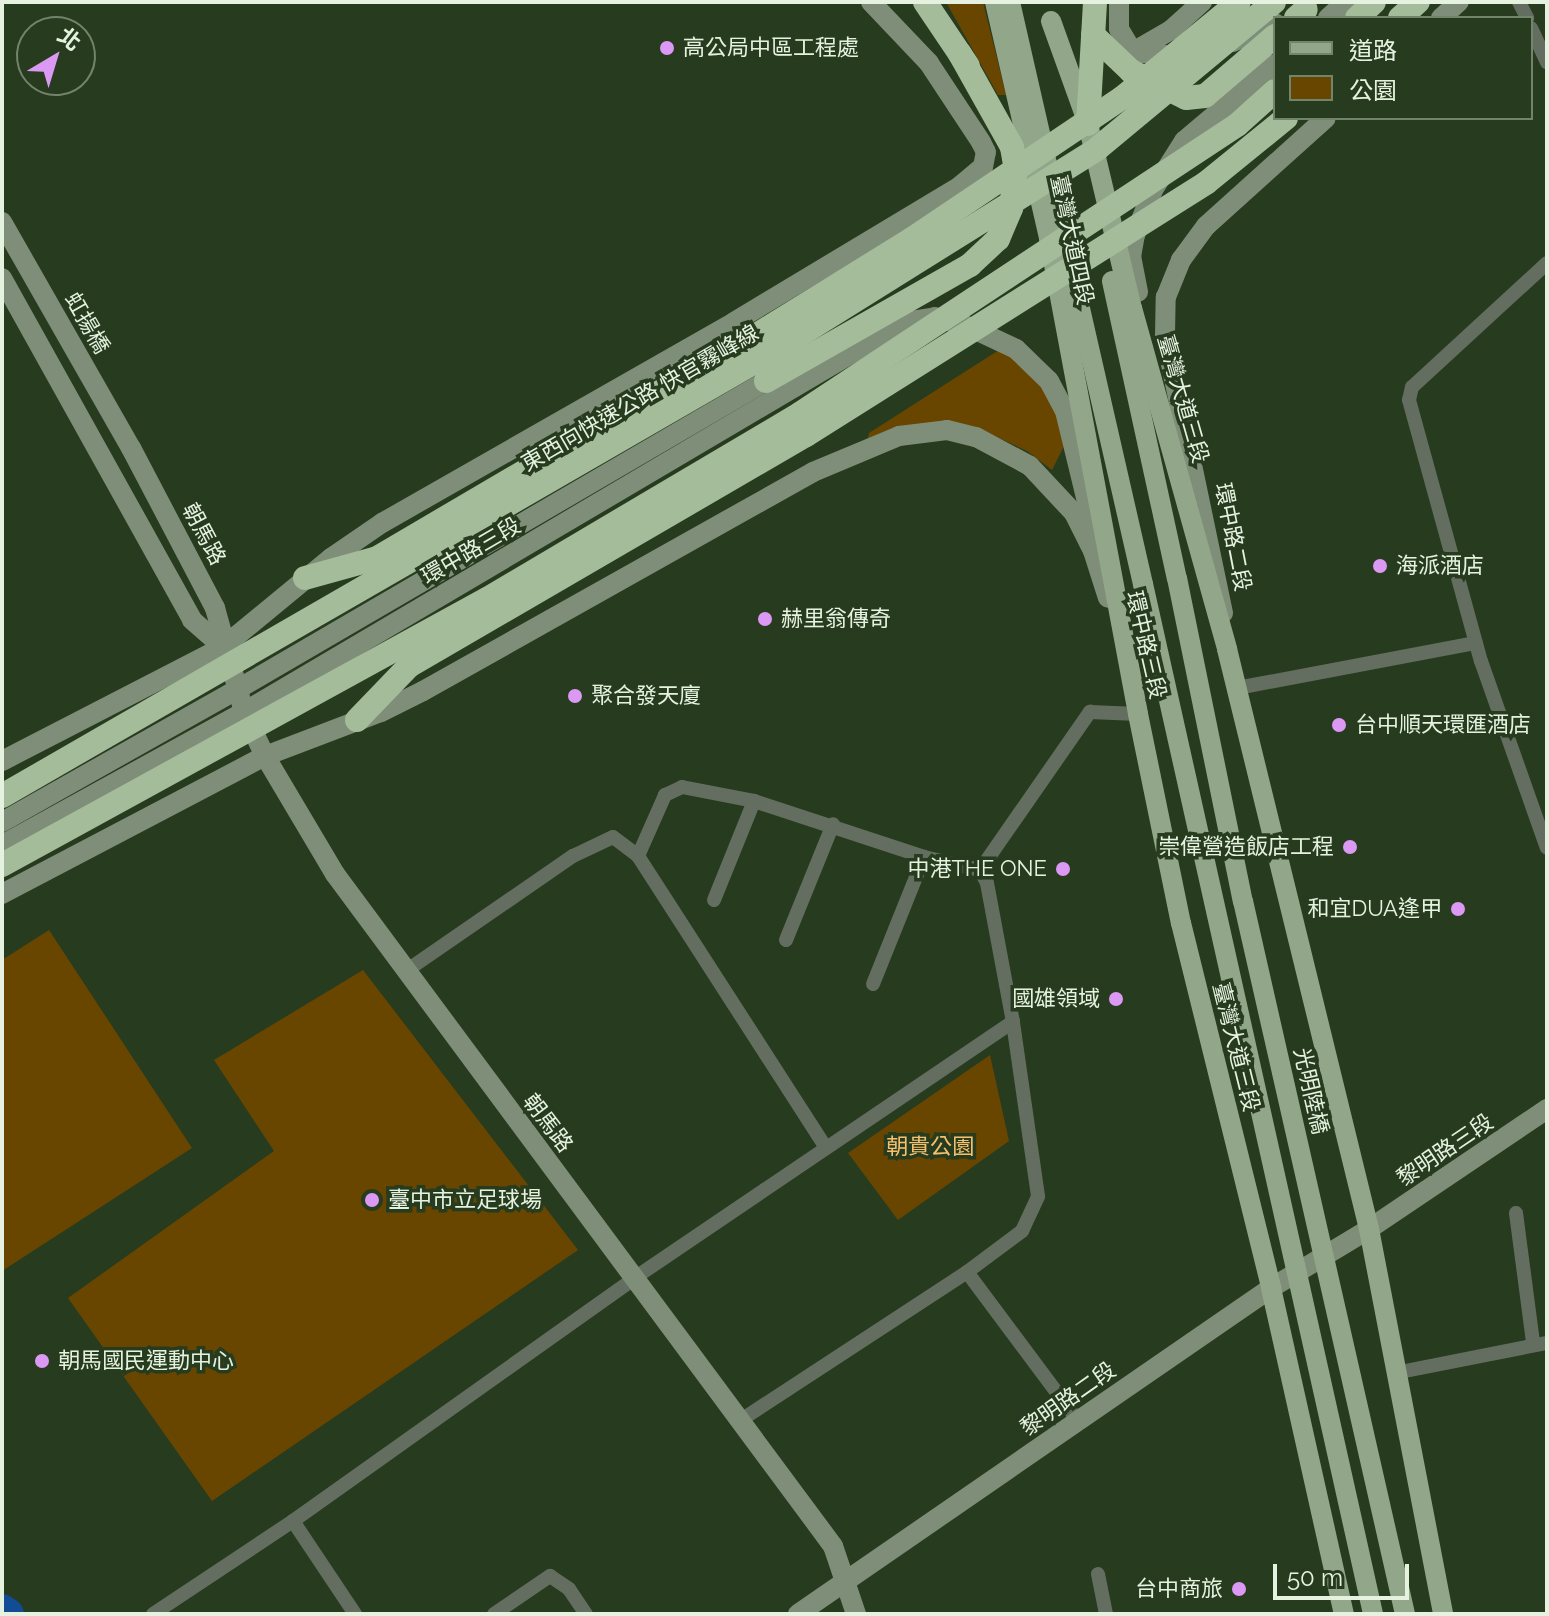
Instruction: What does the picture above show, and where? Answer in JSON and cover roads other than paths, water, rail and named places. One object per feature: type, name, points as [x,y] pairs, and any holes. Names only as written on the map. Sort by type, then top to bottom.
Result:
[{"type":"highway","points":[[925,2],[960,54],[1032,177],[998,179]]},
{"type":"highway","points":[[1088,124],[1095,2]]},
{"type":"highway","points":[[305,578],[377,558],[755,336],[912,239],[1122,98],[1239,2]]},
{"type":"highway","name":"東西向快速公路 快官霧峰線","points":[[2,796],[774,351],[1032,177],[1097,149],[1274,2]]},
{"type":"highway","points":[[1359,16],[1374,2]]},
{"type":"highway","points":[[1402,16],[1418,2]]},
{"type":"highway","points":[[1093,35],[1131,71],[1186,98],[1205,96],[1273,38]]},
{"type":"highway","points":[[771,391],[970,265],[998,239],[1011,208],[1016,170],[1012,147],[960,54]]},
{"type":"highway","points":[[2,865],[501,591],[801,413],[1237,125],[1273,93]]},
{"type":"highway","points":[[1097,149],[1122,98]]},
{"type":"highway","points":[[357,720],[409,666],[806,435],[1206,183],[1284,120]]},
{"type":"highway","points":[[1184,159],[1254,144]]},
{"type":"highway","points":[[1019,302],[1047,250]]},
{"type":"main road","name":"臺灣大道四段","points":[[995,2],[1095,488]]},
{"type":"main road","name":"臺灣大道四段","points":[[1010,2],[1373,1614]]},
{"type":"main road","name":"臺灣大道四段","points":[[1049,11],[1088,124],[1125,309]]},
{"type":"main road","name":"臺灣大道四段","points":[[1049,11],[1125,309]]},
{"type":"main road","name":"臺灣大道三段","points":[[1125,309],[1177,578]]},
{"type":"main road","name":"臺灣大道三段","points":[[1125,309],[1227,649],[1369,1229],[1443,1614]]},
{"type":"main road","name":"臺灣大道三段","points":[[1095,488],[1181,923],[1271,1288],[1344,1614]]},
{"type":"main road","name":"光明陸橋","points":[[1177,578],[1243,901],[1405,1614]]},
{"type":"street","points":[[2,761],[223,647],[305,578],[382,523],[734,322],[960,186],[983,167],[986,152],[981,142],[929,63],[871,2]]},
{"type":"street","points":[[1119,2],[1119,29],[1133,52]]},
{"type":"street","points":[[1133,52],[1171,30],[1202,2]]},
{"type":"street","points":[[1306,12],[1346,2]]},
{"type":"street","points":[[1443,16],[1459,2]]},
{"type":"street","points":[[1133,52],[1171,53],[1192,58],[1273,24]]},
{"type":"street","points":[[1533,32],[1547,63]]},
{"type":"street","points":[[1227,649],[1131,257],[1135,235],[1153,190],[1184,141],[1273,66]]},
{"type":"street","name":"環中路二段","points":[[1227,649],[1218,577],[1165,336],[1166,297],[1181,260],[1206,226],[1324,120]]},
{"type":"street","name":"虹揚橋","points":[[2,222],[131,448]]},
{"type":"street","points":[[1547,263],[1412,387],[1409,400],[1476,643],[1547,848]]},
{"type":"street","name":"朝馬路","points":[[2,278],[192,620],[223,647]]},
{"type":"street","name":"環中路三段","points":[[2,822],[771,391],[905,322],[935,317],[967,326],[1016,349],[1049,381],[1065,411],[1138,714]]},
{"type":"street","points":[[734,322],[813,472]]},
{"type":"street","name":"環中路三段","points":[[2,845],[244,712],[771,391]]},
{"type":"street","name":"環中路三段","points":[[2,894],[265,756],[423,691],[813,472],[899,436],[947,430],[976,437],[1030,466],[1074,513],[1093,551],[1138,714]]},
{"type":"street","name":"朝馬路","points":[[131,448],[215,608],[223,647],[244,712],[265,756],[335,874],[833,1546],[848,1580],[856,1614]]},
{"type":"street","points":[[1237,688],[1476,643]]},
{"type":"street","points":[[980,870],[1090,712],[1138,714]]},
{"type":"street","points":[[638,856],[665,795],[682,787],[754,801],[833,824],[924,857],[980,870],[987,883],[1013,1022],[1038,1196],[1022,1231],[967,1272],[741,1420]]},
{"type":"street","points":[[714,900],[754,801]]},
{"type":"street","points":[[786,940],[833,824]]},
{"type":"street","points":[[406,971],[573,856],[613,837],[638,856],[826,1148]]},
{"type":"street","points":[[873,984],[924,857]]},
{"type":"street","points":[[153,1614],[293,1521],[633,1279],[1013,1022]]},
{"type":"street","name":"黎明路三段","points":[[1369,1229],[1547,1109]]},
{"type":"street","points":[[1395,1373],[1540,1343],[1516,1213]]},
{"type":"street","name":"黎明路二段","points":[[798,1614],[1271,1288],[1369,1229]]},
{"type":"street","points":[[967,1272],[1078,1421]]},
{"type":"street","points":[[293,1521],[355,1614]]},
{"type":"street","points":[[1098,1574],[1106,1614]]},
{"type":"street","points":[[494,1614],[550,1576],[569,1589],[586,1614]]},
{"type":"waterway","points":[[2,1610],[8,1614]]},
{"type":"place","name":"高公局中區工程處","points":[[667,48]]},
{"type":"place","name":"海派酒店","points":[[1380,566]]},
{"type":"place","name":"赫里翁傳奇","points":[[765,619]]},
{"type":"place","name":"聚合發天廈","points":[[575,696]]},
{"type":"place","name":"台中順天環匯酒店","points":[[1339,725]]},
{"type":"place","name":"崇偉營造飯店工程","points":[[1350,847]]},
{"type":"place","name":"中港THE ONE","points":[[1063,869]]},
{"type":"place","name":"和宜DUA逢甲","points":[[1458,909]]},
{"type":"place","name":"國雄領域","points":[[1116,999]]},
{"type":"place","name":"臺中市立足球場","points":[[372,1200]]},
{"type":"place","name":"朝馬國民運動中心","points":[[42,1361]]},
{"type":"place","name":"台中商旅","points":[[1239,1589]]},
{"type":"park label","name":"朝貴公園","points":[[930,1147]]}]
